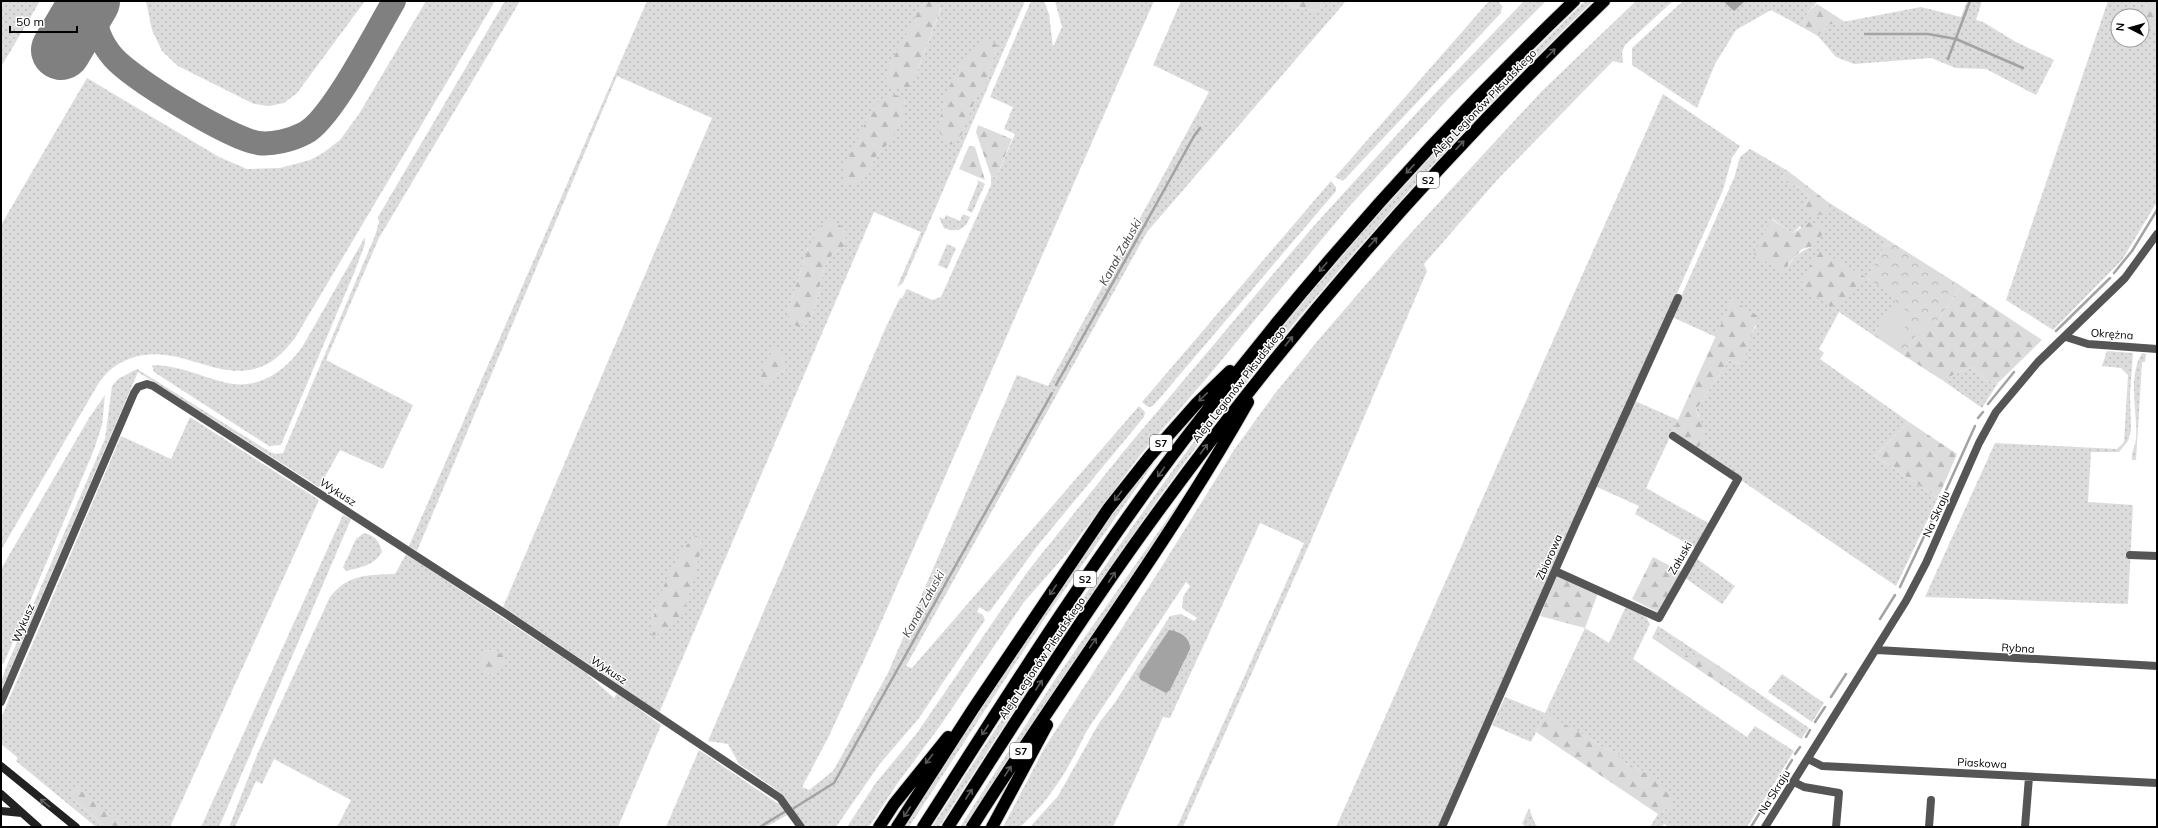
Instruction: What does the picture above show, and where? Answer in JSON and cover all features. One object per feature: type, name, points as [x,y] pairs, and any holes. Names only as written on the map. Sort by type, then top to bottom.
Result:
[{"type":"highway","name":"Aleja Legionów Piłsudskiego","points":[[923,827],[1098,561],[1182,442],[1261,341],[1366,216],[1470,105],[1574,1]]},
{"type":"highway","name":"Aleja Legionów Piłsudskiego","points":[[948,827],[1052,665],[1115,573],[1196,459],[1265,372],[1354,263],[1435,172],[1488,115],[1604,1]]},
{"type":"highway","name":"S7","points":[[897,827],[973,709],[1075,557],[1129,481],[1197,403],[1261,341]]},
{"type":"highway","name":"S7","points":[[972,827],[1071,675],[1192,498],[1265,372]]},
{"type":"highway","points":[[992,827],[1071,675]]},
{"type":"highway","points":[[879,827],[894,804],[934,752],[973,709]]},
{"type":"main road","points":[[1,766],[76,827]]},
{"type":"main road","points":[[1,794],[38,827]]},
{"type":"main road","points":[[1,811],[22,814]]},
{"type":"street","name":"Na Skraju","points":[[1765,827],[1877,650],[1923,570],[1979,443],[1993,417],[2018,384],[2038,362],[2066,338],[2124,278],[2157,234]]},
{"type":"street","name":"Zbiorowa","points":[[1442,827],[1678,298]]},
{"type":"street","name":"Okrężna","points":[[2066,338],[2088,344],[2157,349]]},
{"type":"street","name":"Wykusz","points":[[1,702],[134,393],[138,387],[147,384],[179,402],[484,599],[780,798],[801,827]]},
{"type":"street","name":"Załuski","points":[[1555,571],[1659,618],[1738,479],[1673,436]]},
{"type":"street","points":[[2130,554],[2157,556]]},
{"type":"street","name":"Rybna","points":[[1877,650],[2157,666]]},
{"type":"street","name":"Piaskowa","points":[[1808,759],[1822,766],[2157,783]]},
{"type":"street","points":[[2025,827],[2029,777]]},
{"type":"street","points":[[1794,782],[1804,787],[1839,793],[1836,827]]},
{"type":"street","points":[[1929,827],[1931,800]]},
{"type":"green space","points":[[1,1],[40,1],[1,67]]},
{"type":"green space","points":[[146,1],[365,1],[297,93],[284,103],[269,106],[254,104],[178,66],[162,51],[152,30]]},
{"type":"green space","points":[[426,1],[495,1],[295,338],[276,358],[268,364],[246,370],[230,370],[213,367],[164,355],[147,355],[129,359],[115,366],[103,377],[97,386],[1,550],[1,225],[87,78],[219,157],[247,169],[280,168],[310,160],[323,153],[340,140],[359,114]]},
{"type":"green space","points":[[505,1],[520,1],[379,238],[326,360],[413,405],[383,469],[340,450],[319,487],[138,372],[1,691],[2,679],[7,665],[105,439],[112,386],[118,379],[137,369],[270,452],[276,454],[283,453],[375,236],[379,222],[378,217]]},
{"type":"green space","points":[[647,1],[927,1],[921,6],[914,80],[941,8],[936,1],[1025,1],[903,283],[897,287],[921,232],[874,212],[659,713],[617,683],[503,607],[712,118],[617,76],[417,551],[409,546]],"holes":[[[997,45],[987,80],[975,100],[958,140]],[[905,98],[903,115],[897,130],[875,159],[860,183]],[[844,247],[834,253],[828,261],[821,280],[817,301],[809,321],[802,328],[788,311],[808,248]],[[774,349],[786,370],[777,374],[767,388]],[[695,534],[702,543],[652,618],[674,566]]]},
{"type":"green space","points":[[927,1],[936,1],[941,7],[914,80],[908,88],[888,87],[885,74],[921,6]]},
{"type":"green space","points":[[1031,1],[1044,1],[1049,14],[1053,47],[1062,27],[1055,1],[1154,1],[875,636],[829,736],[802,787],[809,790],[833,771],[887,675],[1017,375],[1048,386],[1209,92],[1153,65],[1181,1],[1284,1],[1291,6],[1315,11],[1327,1],[1346,1],[1147,232],[906,666],[912,668],[1139,406],[1145,412],[1144,417],[1038,545],[990,611],[988,612],[979,607],[977,612],[983,615],[985,620],[919,718],[879,765],[836,827],[805,827],[789,803],[774,788],[739,764],[728,744],[708,741],[885,329],[900,298],[902,298],[907,289],[932,300],[941,297],[991,185],[991,176],[996,178],[1015,134],[1004,129],[1013,107],[990,97]]},
{"type":"green space","points":[[1284,1],[1327,1],[1315,11],[1291,6]]},
{"type":"green space","points":[[1489,1],[1498,1],[1502,6],[1501,13],[1343,181],[1335,177]]},
{"type":"green space","points":[[1524,1],[1546,1],[1447,100],[1347,209],[1205,380],[1141,454],[1068,552],[1024,602],[940,726],[897,784],[869,827],[847,827],[875,784],[917,733],[1028,571],[1124,451],[1312,228],[1422,107]]},
{"type":"green space","points":[[1585,1],[1593,1],[1499,95],[1364,241],[1237,394],[1158,499],[1082,607],[939,827],[932,827],[1040,662],[1114,553],[1190,446],[1271,342],[1356,240],[1445,142]]},
{"type":"green space","points":[[1636,1],[1673,1],[1625,45],[1622,52],[1623,62],[1620,63],[1613,61],[1497,180],[1424,264],[1427,271],[1309,545],[1183,827],[1177,827],[1304,543],[1260,523],[1170,718],[1163,717],[1113,827],[1030,827],[1058,796],[1099,723],[1114,704],[1170,616],[1181,614],[1194,621],[1197,618],[1182,608],[1183,597],[1190,586],[1186,582],[1086,732],[1072,759],[1050,795],[1020,827],[1003,827],[1045,747],[1159,571],[1234,450],[1273,396],[1320,338],[1400,245],[1478,160],[1542,91]]},
{"type":"green space","points":[[1683,1],[1818,1],[1807,13],[1802,27],[1771,10],[1736,30],[1715,64],[1697,108],[1632,65],[1632,48]]},
{"type":"green space","points":[[1967,1],[1982,1],[1976,20],[1983,22],[2016,42],[2054,60],[2036,95],[1986,69],[1956,68],[1931,58],[1854,64],[1836,57],[1818,36],[1827,25],[1921,7],[1961,17]]},
{"type":"green space","points":[[2108,1],[2148,1],[2146,8],[2110,8],[2110,48],[2150,48],[2150,28],[2157,29],[2157,202],[2122,260],[2053,330],[2006,300]]},
{"type":"green space","points":[[2148,1],[2157,1],[2157,29],[2150,28],[2150,8],[2146,8]]},
{"type":"green space","points":[[1817,4],[1845,22],[1827,25],[1818,36],[1802,27],[1807,13]]},
{"type":"green space","points":[[988,39],[997,45],[987,81],[975,100],[962,134],[951,145],[938,131],[948,91],[953,79],[967,58],[976,48]]},
{"type":"green space","points":[[889,93],[905,98],[904,116],[891,140],[876,157],[867,173],[856,187],[844,183],[843,169],[874,105]]},
{"type":"green space","points":[[1663,94],[1740,146],[1732,158],[1723,190],[1691,262],[1438,827],[1336,827]]},
{"type":"green space","points":[[978,125],[1012,139],[996,178],[991,176],[976,132]]},
{"type":"green space","points":[[969,146],[975,147],[985,180],[959,169]]},
{"type":"green space","points":[[1750,149],[1788,171],[1781,177],[1784,182],[1799,187],[1809,196],[1805,206],[1826,212],[1828,202],[1888,240],[1867,278],[1898,298],[1873,335],[1839,312],[1819,349],[1824,353],[1820,359],[1909,422],[1875,456],[1938,498],[1896,586],[1697,450],[1699,416],[1696,410],[1729,360],[1739,364],[1756,326],[1732,300],[1716,337],[1672,317],[1734,178],[1740,157]],"holes":[[[1772,219],[1793,233],[1800,226],[1814,246],[1799,253],[1789,264],[1783,274]]]},
{"type":"green space","points":[[1788,171],[1828,202],[1827,212],[1816,216],[1807,213],[1805,206],[1809,196],[1799,187],[1784,182],[1781,177]]},
{"type":"green space","points":[[977,180],[985,184],[972,213],[967,210],[978,183]]},
{"type":"green space","points":[[1331,181],[1336,187],[1336,191],[1153,406],[1148,407],[1142,402]]},
{"type":"green space","points":[[963,214],[970,217],[963,228],[957,230],[944,228],[939,217],[944,219],[946,215],[960,221]]},
{"type":"green space","points":[[1771,219],[1793,233],[1810,222],[1823,225],[1824,232],[1814,246],[1802,249],[1789,263],[1784,274],[1754,254]]},
{"type":"green space","points":[[833,220],[847,231],[844,247],[834,253],[828,261],[821,280],[817,301],[809,321],[802,328],[789,323],[788,311],[808,248],[822,224]]},
{"type":"green space","points":[[365,237],[365,244],[354,273],[281,445],[269,446],[154,372],[152,365],[172,367],[227,383],[239,384],[251,384],[272,376],[289,362],[304,344]]},
{"type":"green space","points":[[1888,240],[1961,286],[1936,323],[1928,318],[1903,355],[1873,335],[1897,298],[1867,278]]},
{"type":"green space","points":[[947,244],[956,248],[947,269],[938,265]]},
{"type":"green space","points":[[1821,251],[1867,278],[1849,296],[1831,307],[1801,286],[1804,274]]},
{"type":"green space","points":[[1961,286],[2042,340],[1998,383],[1985,380],[1971,367],[1942,380],[1903,355],[1928,317],[1936,323]]},
{"type":"green space","points":[[1732,300],[1758,316],[1744,361],[1739,364],[1729,360],[1696,410],[1704,430],[1703,439],[1697,450],[1672,433]]},
{"type":"green space","points":[[1898,305],[1913,315],[1893,346],[1877,336]]},
{"type":"green space","points":[[774,349],[785,358],[786,370],[777,374],[767,389],[760,381],[766,360]]},
{"type":"green space","points":[[2107,351],[2133,353],[2130,394],[2131,430],[2128,441],[2119,452],[2091,452],[2088,502],[2133,505],[2128,604],[1925,597],[1995,443],[2117,449],[2124,442],[2128,375],[2121,368],[2102,366]]},
{"type":"green space","points":[[2142,353],[2146,354],[2145,362],[2142,362],[2136,460],[2132,460],[2136,439],[2134,395],[2135,373]]},
{"type":"green space","points":[[1971,367],[1985,380],[1998,383],[1982,408],[1942,380]]},
{"type":"green space","points":[[105,395],[102,425],[93,452],[4,663],[1,665],[1,569],[89,418]]},
{"type":"green space","points":[[1635,401],[1678,420],[1646,488],[1710,524],[1695,548],[1635,514],[1639,506],[1597,487]]},
{"type":"green space","points":[[190,417],[319,500],[170,827],[125,827],[77,788],[71,797],[106,827],[96,827],[16,761],[18,758],[1,744],[1,718],[121,436],[171,459]]},
{"type":"green space","points":[[1909,422],[1957,454],[1938,498],[1875,456]]},
{"type":"green space","points":[[1153,462],[1154,463],[1047,615],[909,827],[904,827],[1044,613],[1133,485]]},
{"type":"green space","points":[[1189,488],[1162,532],[1058,684],[965,827],[960,827],[1054,681]]},
{"type":"green space","points":[[343,515],[351,519],[219,827],[201,827]]},
{"type":"green space","points":[[364,533],[376,540],[380,545],[382,552],[372,563],[347,571],[343,568],[344,565],[356,539]]},
{"type":"green space","points":[[695,534],[702,542],[692,586],[684,608],[679,618],[671,628],[651,636],[656,609],[666,582],[679,557]]},
{"type":"green space","points":[[406,554],[586,673],[614,698],[617,693],[661,725],[618,827],[337,827],[351,800],[274,759],[262,784],[256,781],[235,827],[229,827],[259,750],[330,597],[344,584],[359,577],[395,574]],"holes":[[[494,650],[495,675],[486,673],[484,651]]]},
{"type":"green space","points":[[1653,557],[1682,572],[1659,613],[1632,599]]},
{"type":"green space","points":[[1696,558],[1735,586],[1722,604],[1685,578]]},
{"type":"green space","points":[[1557,576],[1598,593],[1585,628],[1540,616]]},
{"type":"green space","points":[[1627,604],[1646,617],[1650,624],[1633,659],[1747,737],[1755,726],[1794,751],[1747,827],[1669,827],[1664,824],[1662,827],[1650,827],[1658,814],[1671,806],[1641,770],[1625,763],[1617,753],[1602,747],[1591,739],[1545,714],[1531,742],[1492,725],[1505,697],[1545,713],[1585,628],[1609,643]]},
{"type":"green space","points":[[1658,626],[1699,653],[1689,657],[1666,639],[1653,636]]},
{"type":"green space","points":[[1653,636],[1666,639],[1689,657],[1699,653],[1731,674],[1723,686],[1652,638]]},
{"type":"green space","points":[[494,650],[503,655],[503,666],[495,675],[486,673],[477,667],[484,651]]},
{"type":"green space","points":[[1731,674],[1809,728],[1801,739],[1723,686]]},
{"type":"green space","points":[[1782,674],[1824,703],[1812,722],[1768,692]]},
{"type":"green space","points":[[1545,713],[1591,739],[1602,747],[1617,753],[1625,763],[1641,770],[1674,796],[1671,806],[1658,814],[1536,732]]},
{"type":"green space","points":[[699,750],[777,803],[784,806],[789,814],[766,827],[666,827]]},
{"type":"green space","points":[[77,787],[125,827],[106,827],[71,797]]},
{"type":"green space","points":[[1529,808],[1535,824],[1539,827],[1526,827],[1522,824]]},
{"type":"shaded area","points":[[1723,1],[1745,1],[1734,11]]},
{"type":"shaded area","points":[[1169,630],[1184,636],[1189,642],[1190,649],[1170,690],[1166,693],[1141,680],[1139,677],[1140,673]]},
{"type":"waterway","points":[[1948,59],[1970,1]]},
{"type":"waterway","points":[[1865,34],[1928,34],[1956,39],[2023,68]]},
{"type":"waterway","name":"Kanał Załuski","points":[[1056,385],[1194,136],[1200,128]]},
{"type":"waterway","points":[[2114,273],[2132,251],[2157,210]]},
{"type":"waterway","points":[[2056,331],[2110,278]]},
{"type":"waterway","points":[[1988,404],[2014,372]]},
{"type":"waterway","name":"Kanał Załuski","points":[[794,808],[834,783],[1052,393]]},
{"type":"waterway","points":[[1978,418],[1983,412]]},
{"type":"waterway","points":[[1942,499],[1975,426]]},
{"type":"waterway","points":[[1900,587],[1938,507]]},
{"type":"waterway","points":[[1880,619],[1895,595]]},
{"type":"waterway","points":[[1831,697],[1846,674]]},
{"type":"waterway","points":[[1815,722],[1825,707]]},
{"type":"waterway","points":[[1806,737],[1810,730]]},
{"type":"waterway","points":[[1795,754],[1800,747]]},
{"type":"waterway","points":[[1751,827],[1792,760]]},
{"type":"waterway","name":"Kanał Załuski","points":[[760,827],[786,811]]},
{"type":"taxiway","points":[[95,1],[95,16],[98,31],[108,51],[123,67],[160,93],[204,119],[226,131],[258,143],[276,143],[294,138],[305,133],[316,125],[328,111],[353,73],[394,1]]},
{"type":"runway","points":[[61,50],[90,1]]}]
